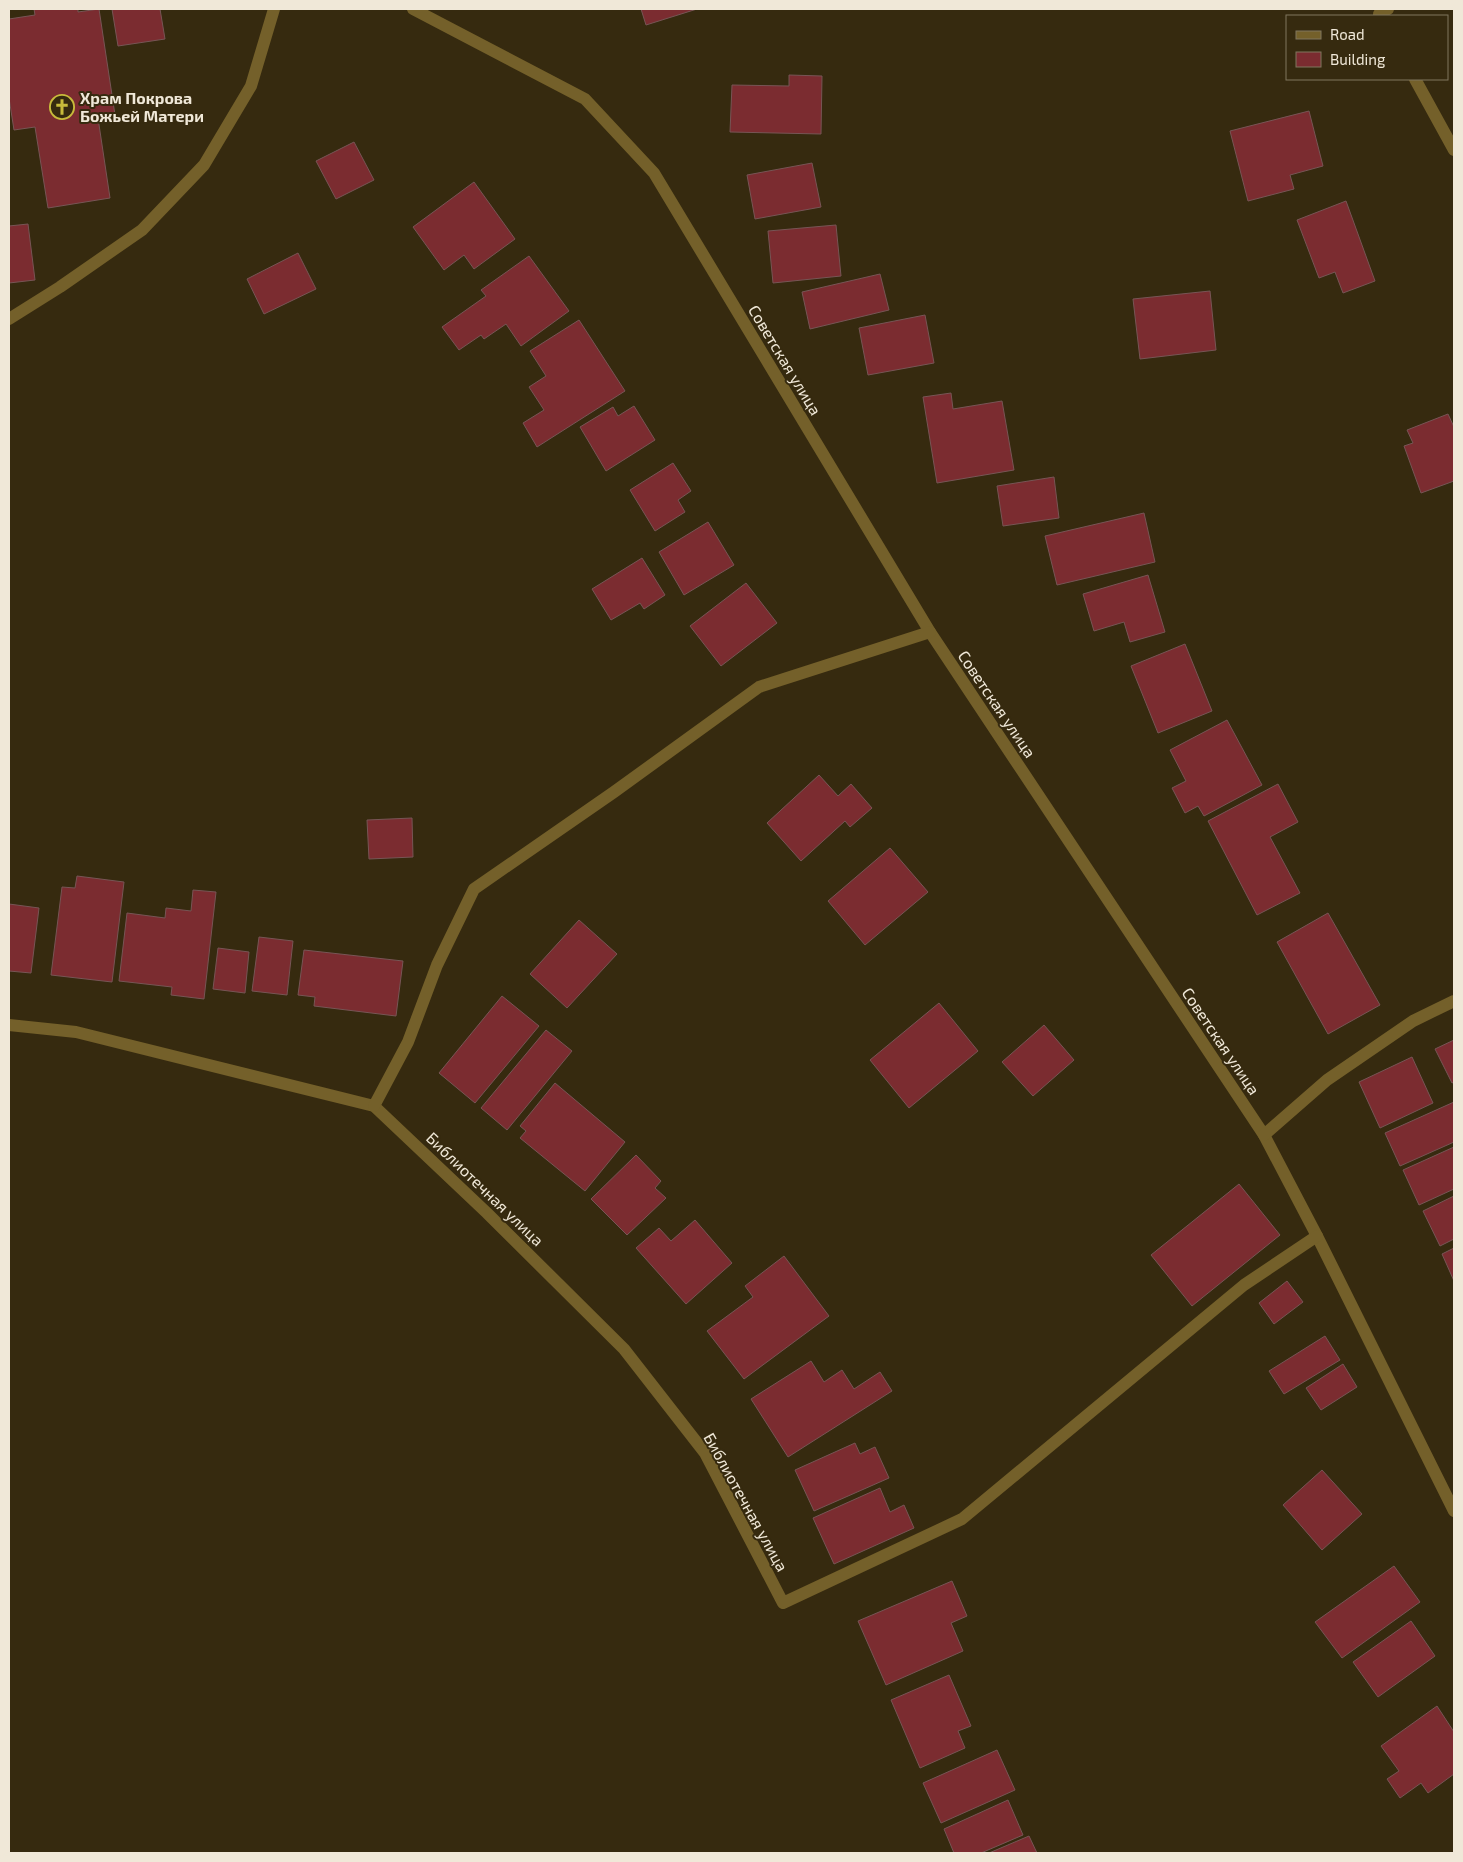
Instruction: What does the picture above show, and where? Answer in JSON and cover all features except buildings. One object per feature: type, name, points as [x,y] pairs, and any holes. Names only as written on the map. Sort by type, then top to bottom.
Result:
[{"type":"street","points":[[9,319],[60,287],[142,230],[204,165],[251,86],[274,9]]},
{"type":"street","name":"Советская улица","points":[[413,9],[584,100],[654,173],[930,632],[1264,1135],[1317,1236],[1454,1511]]},
{"type":"street","points":[[1416,80],[1454,150]]},
{"type":"street","points":[[374,1106],[408,1042],[437,965],[474,889],[614,792],[758,686],[930,632]]},
{"type":"street","points":[[1264,1135],[1327,1080],[1413,1021],[1454,1001]]},
{"type":"street","name":"Библиотечная улица","points":[[9,1025],[76,1032],[374,1106],[487,1213],[624,1349],[704,1453],[783,1603],[962,1519],[1244,1285],[1317,1236]]},
{"type":"place","name":"Храм Покрова Божьей Матери","points":[[62,107]]}]
